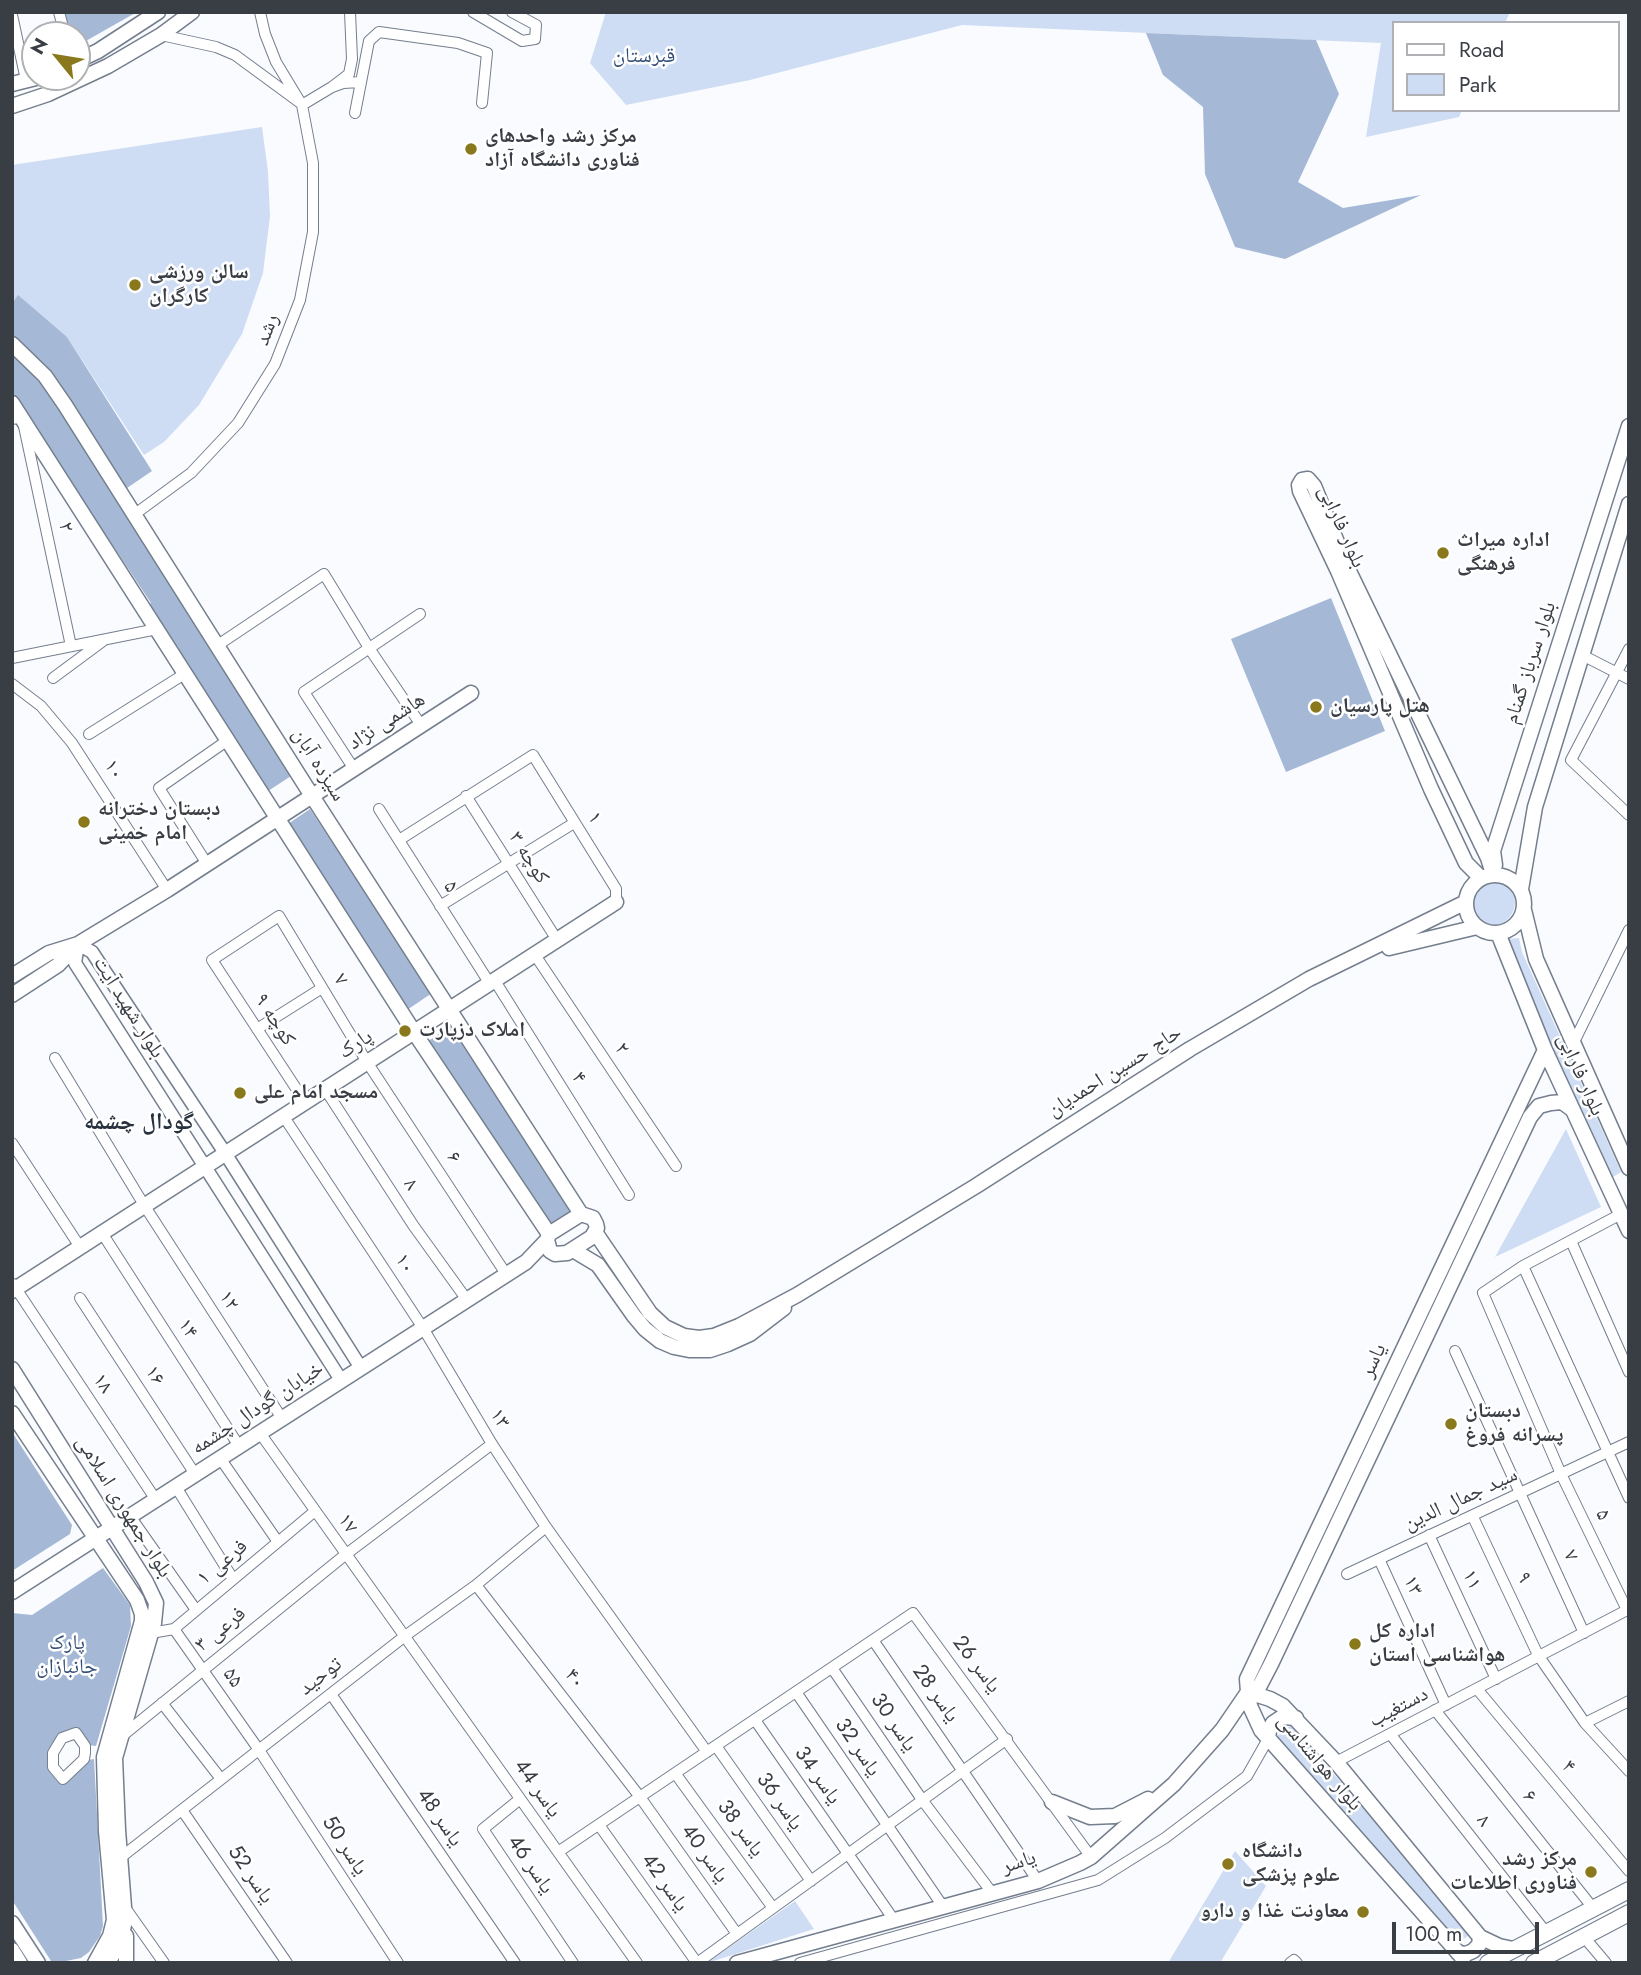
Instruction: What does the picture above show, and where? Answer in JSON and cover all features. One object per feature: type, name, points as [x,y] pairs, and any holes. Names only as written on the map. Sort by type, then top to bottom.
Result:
[{"type":"main road","points":[[91,54],[158,12]]},
{"type":"main road","points":[[12,106],[47,94],[108,66],[161,35],[192,12]]},
{"type":"main road","name":"سیزده آبان","points":[[12,344],[52,386],[581,1214],[593,1218],[597,1228],[595,1232]]},
{"type":"main road","points":[[12,403],[17,418],[186,673],[277,819],[548,1237],[550,1251],[555,1254]]},
{"type":"main road","name":"بلوار سرباز گمنام","points":[[1490,875],[1493,851],[1629,426]]},
{"type":"main road","name":"بلوار فارابی","points":[[1490,875],[1466,863],[1431,789],[1343,570],[1314,486],[1308,479],[1302,480],[1300,491],[1343,570],[1488,858],[1490,875]]},
{"type":"main road","points":[[1521,888],[1511,878],[1490,875],[1470,888],[1466,902],[1468,916],[1477,927],[1498,933],[1513,927],[1524,910],[1521,888],[1535,807],[1629,504]]},
{"type":"main road","name":"هاشمی نژاد","points":[[12,976],[49,953],[78,944],[167,890],[471,693]]},
{"type":"main road","points":[[1431,789],[1449,780]]},
{"type":"main road","name":"پارک","points":[[13,1288],[616,902]]},
{"type":"main road","name":"حاج حسین احمدیان","points":[[595,1232],[650,1313],[665,1327],[684,1336],[714,1336],[739,1326],[797,1295],[976,1186],[1191,1049],[1310,979],[1466,902]]},
{"type":"main road","name":"بلوار فارابی","points":[[1524,910],[1536,960],[1629,1168]]},
{"type":"main road","points":[[1360,956],[1477,927]]},
{"type":"main road","name":"بلوار فارابی","points":[[1498,933],[1545,1050],[1625,1212],[1629,1231]]},
{"type":"main road","name":"هاشمی نژاد","points":[[12,995],[58,965],[78,944]]},
{"type":"main road","name":"یاسر","points":[[1411,1350],[1545,1050]]},
{"type":"main road","name":"یاسر","points":[[737,1963],[1038,1881],[1091,1857],[1174,1784],[1222,1730],[1248,1692],[1247,1679],[1257,1658],[1530,1117],[1539,1106],[1551,1103],[1562,1102],[1573,1110]]},
{"type":"main road","points":[[526,1262],[548,1237],[581,1214]]},
{"type":"main road","points":[[526,1262],[573,1250],[595,1232]]},
{"type":"main road","name":"حاج حسین احمدیان","points":[[573,1250],[598,1265],[645,1329],[660,1341],[689,1350],[710,1350],[750,1334],[774,1318],[797,1295]]},
{"type":"main road","name":"خیابان گودال چشمه","points":[[12,1592],[526,1262]]},
{"type":"main road","name":"بلوار جمهوری اسلامی","points":[[12,1369],[153,1592],[156,1603],[151,1633],[116,1758],[125,1913],[121,1940],[108,1963]]},
{"type":"main road","name":"بلوار جمهوری اسلامی","points":[[12,1413],[137,1600],[142,1621],[105,1750],[106,1831],[114,1920],[110,1936],[95,1963]]},
{"type":"main road","name":"بلوار هواشناسی","points":[[1460,1958],[1268,1739],[1250,1706],[1248,1692],[1274,1700],[1296,1718],[1336,1762],[1480,1937]]},
{"type":"main road","points":[[1268,1739],[1273,1723],[1282,1717],[1296,1718]]},
{"type":"main road","points":[[1052,1802],[1090,1817],[1115,1816],[1174,1784]]},
{"type":"main road","points":[[1488,1963],[1545,1931],[1629,1890]]},
{"type":"main road","points":[[125,1913],[126,1963]]},
{"type":"main road","points":[[1534,1963],[1629,1913]]},
{"type":"main road","points":[[12,1923],[38,1963]]},
{"type":"main road","points":[[1460,1958],[1479,1945],[1480,1937],[1513,1949]]},
{"type":"main road","points":[[12,1950],[20,1963]]},
{"type":"street","points":[[260,12],[276,62],[302,104]]},
{"type":"street","points":[[302,104],[349,74],[352,59],[351,12]]},
{"type":"street","points":[[473,12],[522,41],[535,39],[536,25],[512,12]]},
{"type":"street","points":[[12,15],[21,57]]},
{"type":"street","points":[[355,113],[369,41],[379,32],[458,43],[487,53],[482,103]]},
{"type":"street","points":[[161,35],[216,47],[234,55],[302,104]]},
{"type":"street","points":[[332,87],[361,82]]},
{"type":"street","name":"رشد","points":[[135,514],[191,473],[238,423],[275,364],[300,300],[313,232],[313,163],[302,104]]},
{"type":"street","name":"۲","points":[[17,418],[71,646]]},
{"type":"street","points":[[218,645],[324,574],[369,648],[421,725]]},
{"type":"street","points":[[354,769],[304,692],[420,614]]},
{"type":"street","points":[[12,658],[157,629]]},
{"type":"street","points":[[53,678],[106,638]]},
{"type":"street","points":[[1628,810],[1571,761],[1629,649]]},
{"type":"street","points":[[1582,655],[1629,679]]},
{"type":"street","points":[[89,734],[186,673]]},
{"type":"street","name":"۱۰","points":[[12,684],[41,706],[72,743],[167,890]]},
{"type":"street","points":[[207,864],[159,788],[228,740]]},
{"type":"street","name":"۱","points":[[466,796],[533,755],[616,889],[616,902]]},
{"type":"street","points":[[399,840],[466,796]]},
{"type":"street","name":"کوچه ۳","points":[[466,796],[557,940]]},
{"type":"street","name":"۵","points":[[379,809],[492,982]]},
{"type":"street","points":[[440,906],[574,823]]},
{"type":"street","name":"کوچه ۹","points":[[279,916],[212,960],[305,1102]]},
{"type":"street","name":"۷","points":[[279,916],[367,1062]]},
{"type":"street","points":[[1573,1044],[1629,930]]},
{"type":"street","name":"بلوار شهید آیت","points":[[341,1380],[75,963],[78,944],[92,952],[225,1153],[361,1368]]},
{"type":"street","name":"۲","points":[[535,955],[676,1166]]},
{"type":"street","name":"۴","points":[[492,982],[629,1195]]},
{"type":"street","points":[[257,1029],[322,988]]},
{"type":"street","name":"۱۲","points":[[55,1058],[144,1205],[281,1417]]},
{"type":"street","name":"۶","points":[[367,1062],[506,1274]]},
{"type":"street","name":"۸","points":[[325,1089],[467,1300]]},
{"type":"street","name":"۱۰","points":[[284,1117],[423,1328]]},
{"type":"street","points":[[12,1143],[80,1247]]},
{"type":"street","points":[[1561,1474],[1483,1293],[1523,1266],[1625,1212]]},
{"type":"street","name":"۱۴","points":[[102,1233],[239,1446]]},
{"type":"street","points":[[1571,1241],[1629,1372]]},
{"type":"street","points":[[1523,1266],[1606,1453],[1629,1498]]},
{"type":"street","name":"۱۸","points":[[13,1288],[156,1500]]},
{"type":"street","name":"۱۶","points":[[80,1298],[195,1474]]},
{"type":"street","name":"۱۳","points":[[423,1328],[492,1444],[546,1527],[711,1749]]},
{"type":"street","points":[[1455,1351],[1520,1494]]},
{"type":"street","name":"۱۷","points":[[260,1433],[405,1636]]},
{"type":"street","name":"سید جمال الدین","points":[[1347,1574],[1629,1442]]},
{"type":"street","name":"فرعی ۳","points":[[121,1736],[345,1555],[492,1444]]},
{"type":"street","points":[[220,1458],[278,1542]]},
{"type":"street","name":"۵","points":[[1561,1474],[1628,1610]]},
{"type":"street","points":[[176,1487],[233,1579]]},
{"type":"street","name":"۷","points":[[1520,1494],[1584,1633]]},
{"type":"street","name":"فرعی ۱","points":[[174,1629],[315,1511]]},
{"type":"street","points":[[130,1516],[196,1610]]},
{"type":"street","name":"۹","points":[[1472,1517],[1538,1655]]},
{"type":"street","name":"توحید","points":[[120,1858],[405,1636],[476,1585],[546,1527]]},
{"type":"street","name":"۱۱","points":[[1429,1535],[1496,1679]]},
{"type":"street","name":"۱۳","points":[[1379,1559],[1446,1705]]},
{"type":"street","name":"۴۰","points":[[476,1585],[640,1797]]},
{"type":"street","name":"دستغیب","points":[[1336,1762],[1628,1610]]},
{"type":"street","name":"یاسر 26","points":[[873,1640],[913,1613],[1091,1857]]},
{"type":"street","points":[[151,1633],[174,1629]]},
{"type":"street","name":"۵۵","points":[[174,1629],[259,1750]]},
{"type":"street","name":"یاسر 44","points":[[405,1636],[637,1963]]},
{"type":"street","points":[[558,1852],[873,1640]]},
{"type":"street","name":"یاسر 28","points":[[873,1640],[965,1770],[1038,1881]]},
{"type":"street","points":[[1538,1655],[1585,1723],[1629,1771]]},
{"type":"street","name":"یاسر 30","points":[[832,1668],[923,1801],[993,1894]]},
{"type":"street","name":"۴","points":[[1477,1689],[1629,1871]]},
{"type":"street","name":"یاسر 32","points":[[796,1692],[942,1905]]},
{"type":"street","name":"یاسر 48","points":[[331,1694],[515,1963]]},
{"type":"street","points":[[1585,1723],[1629,1701]]},
{"type":"street","points":[[162,1703],[221,1779]]},
{"type":"street","name":"۶","points":[[1435,1710],[1593,1908]]},
{"type":"street","name":"یاسر 34","points":[[755,1720],[894,1920]]},
{"type":"street","name":"۸","points":[[1391,1735],[1545,1931]]},
{"type":"street","points":[[800,1963],[1097,1880],[1165,1838],[1247,1776],[1268,1739]]},
{"type":"street","points":[[697,1963],[1007,1740]]},
{"type":"street","name":"یاسر 36","points":[[711,1749],[811,1881]]},
{"type":"street","points":[[85,1753],[105,1750]]},
{"type":"street","name":"یاسر 50","points":[[259,1750],[398,1963]]},
{"type":"street","name":"یاسر 38","points":[[676,1773],[773,1908]]},
{"type":"street","name":"یاسر 40","points":[[640,1797],[737,1934]]},
{"type":"street","name":"یاسر 46","points":[[520,1798],[483,1829],[573,1963]]},
{"type":"street","name":"یاسر 52","points":[[182,1810],[287,1963]]},
{"type":"street","name":"یاسر 42","points":[[599,1825],[697,1963]]},
{"type":"street","points":[[125,1913],[164,1963]]},
{"type":"street","points":[[1584,1937],[1606,1963]]},
{"type":"green space","points":[[64,12],[137,12],[91,38],[91,21],[66,21]]},
{"type":"green space","name":"قبرستان","points":[[606,12],[1510,12],[1506,21],[1392,21],[1392,112],[1461,112],[1459,117],[1366,137],[1381,43],[962,25],[750,80],[626,105],[590,63]]},
{"type":"green space","points":[[1146,33],[1316,40],[1339,94],[1298,182],[1343,208],[1421,195],[1285,259],[1235,247],[1205,174],[1203,107],[1163,75]]},
{"type":"green space","name":"سالن ورزشی کارگران","points":[[262,127],[270,216],[263,273],[242,334],[199,405],[164,442],[144,455],[67,337],[12,297],[12,165]]},
{"type":"green space","points":[[18,295],[67,337],[152,471],[127,488],[32,353],[12,336],[12,303]]},
{"type":"green space","points":[[12,352],[38,377],[179,590],[176,593],[291,776],[265,793],[147,606],[151,603],[12,394]]},
{"type":"green space","points":[[1331,598],[1385,731],[1286,772],[1231,639]]},
{"type":"green space","points":[[310,809],[432,993],[407,1010],[285,826]]},
{"type":"green space","points":[[1491,878],[1508,885],[1515,902],[1508,919],[1491,926],[1474,919],[1467,902],[1474,885]]},
{"type":"green space","points":[[1519,938],[1522,952],[1621,1172],[1608,1180],[1505,939]]},
{"type":"green space","points":[[450,1026],[572,1210],[547,1227],[424,1044]]},
{"type":"green space","points":[[1566,1129],[1601,1207],[1495,1257]]},
{"type":"green space","points":[[12,1432],[72,1525],[70,1534],[12,1571]]},
{"type":"green space","name":"پارک جانبازان","points":[[103,1568],[130,1605],[131,1626],[96,1746],[88,1745],[75,1728],[62,1733],[52,1744],[50,1752],[58,1778],[94,1759],[103,1926],[89,1952],[81,1958],[51,1961],[12,1900],[12,1613],[32,1615]]},
{"type":"green space","points":[[1291,1725],[1472,1933],[1458,1943],[1277,1736]]},
{"type":"green space","points":[[1235,1851],[1266,1886],[1220,1963],[1168,1963]]},
{"type":"green space","points":[[795,1901],[814,1929],[707,1963]]},
{"type":"place","name":"مرکز رشد واحدهای فناوری دانشگاه آزاد","points":[[471,149]]},
{"type":"place","name":"سالن ورزشی کارگران","points":[[135,285]]},
{"type":"place","name":"اداره میراث فرهنگی","points":[[1443,553]]},
{"type":"place","name":"هتل پارسیان","points":[[1316,707]]},
{"type":"place","name":"دبستان دخترانه امام خمینی","points":[[84,822]]},
{"type":"place","name":"املاک دزپارت","points":[[405,1031]]},
{"type":"place","name":"مسجد امام علی","points":[[240,1093]]},
{"type":"place","name":"دبستان پسرانه فروغ","points":[[1451,1424]]},
{"type":"place","name":"اداره کل هواشناسی استان","points":[[1355,1644]]},
{"type":"place","name":"دانشگاه علوم پزشکی","points":[[1228,1864]]},
{"type":"place","name":"مرکز رشد فناوری اطلاعات","points":[[1591,1872]]},
{"type":"place","name":"معاونت غذا و دارو","points":[[1363,1912]]},
{"type":"district","name":"گودال چشمه","points":[[139,1123]]}]
